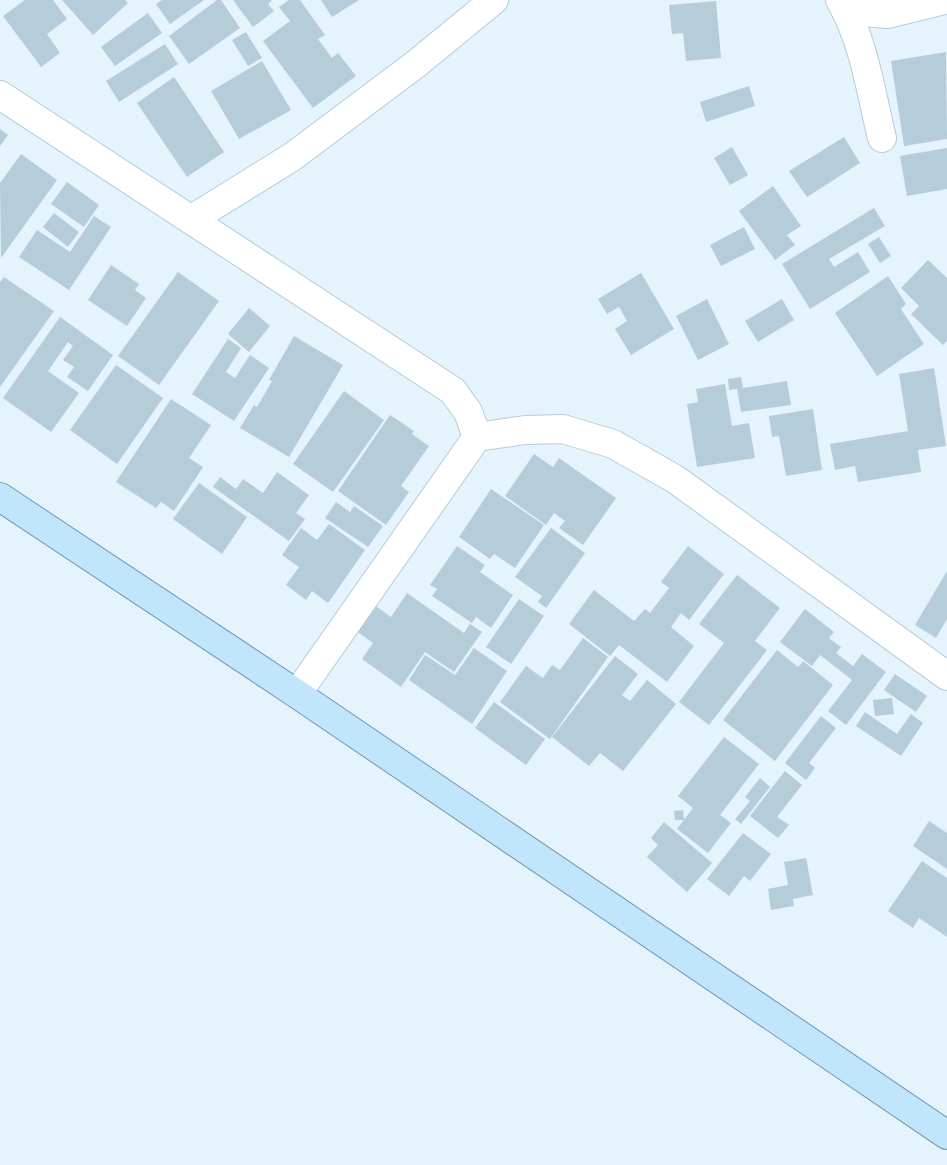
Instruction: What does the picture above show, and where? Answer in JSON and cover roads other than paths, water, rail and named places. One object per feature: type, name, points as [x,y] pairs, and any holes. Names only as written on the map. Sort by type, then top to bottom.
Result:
[{"type":"main road","points":[[0,497],[297,694],[947,1135]]},
{"type":"street","points":[[192,219],[292,157],[416,64],[494,0]]},
{"type":"street","points":[[843,5],[888,14],[944,0]]},
{"type":"street","points":[[843,5],[863,60],[882,138]]},
{"type":"street","points":[[0,95],[453,391],[468,412],[477,436]]},
{"type":"street","points":[[297,694],[477,436],[525,430],[563,429],[613,444],[675,479],[947,676]]}]
